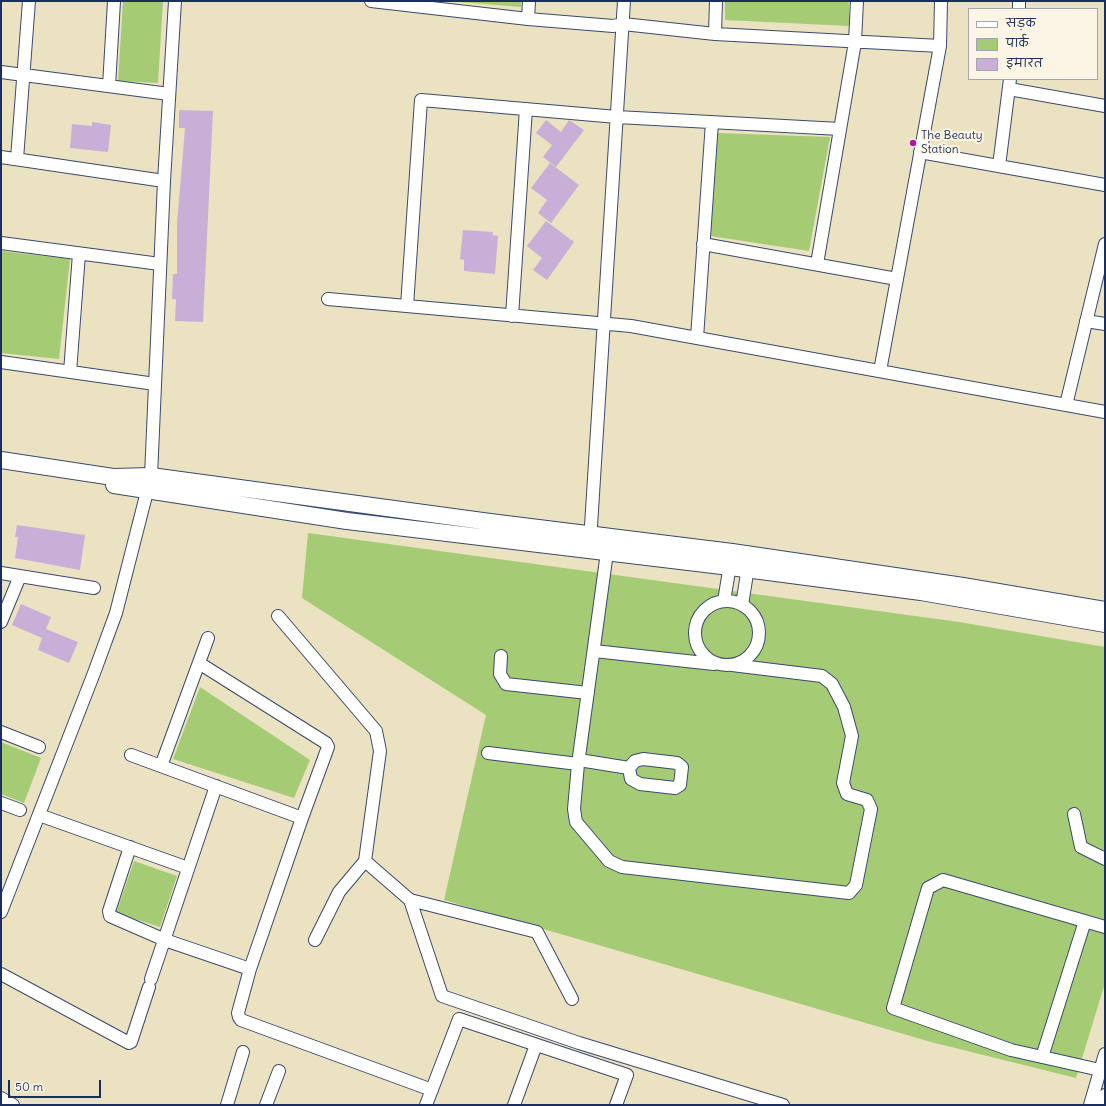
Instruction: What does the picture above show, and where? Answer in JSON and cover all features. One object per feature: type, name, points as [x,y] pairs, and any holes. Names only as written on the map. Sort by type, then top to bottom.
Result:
[{"type":"main road","points":[[1,460],[150,483],[347,521],[607,552],[731,559]]},
{"type":"main road","points":[[1,471],[150,483],[609,536],[731,559],[1105,624]]},
{"type":"main road","points":[[749,562],[963,586],[1105,610]]},
{"type":"street","points":[[17,159],[29,1]]},
{"type":"street","points":[[109,86],[114,1]]},
{"type":"street","points":[[1,912],[94,674],[116,613],[150,483],[164,181],[175,1]]},
{"type":"street","points":[[371,1],[434,5],[528,20],[613,26],[623,24],[715,34],[940,46]]},
{"type":"street","points":[[528,20],[529,1]]},
{"type":"street","points":[[589,550],[592,534],[624,1]]},
{"type":"street","points":[[715,34],[716,1]]},
{"type":"street","points":[[816,264],[855,42],[857,1]]},
{"type":"street","points":[[880,371],[940,46],[941,1]]},
{"type":"street","points":[[1,72],[169,94]]},
{"type":"street","points":[[999,166],[1010,84],[1105,106]]},
{"type":"street","points":[[407,306],[421,100],[617,118],[840,129]]},
{"type":"street","points":[[512,316],[526,109]]},
{"type":"street","points":[[697,338],[712,122]]},
{"type":"street","points":[[920,152],[1105,185]]},
{"type":"street","points":[[1,157],[164,181]]},
{"type":"street","points":[[1,243],[160,264]]},
{"type":"street","points":[[703,244],[897,278]]},
{"type":"street","points":[[1066,405],[1086,320],[1103,262],[1105,244]]},
{"type":"street","points":[[70,372],[79,254]]},
{"type":"street","points":[[328,299],[631,326],[1105,412]]},
{"type":"street","points":[[1086,320],[1105,324]]},
{"type":"street","points":[[1,362],[155,384]]},
{"type":"street","points":[[594,651],[822,676],[832,684],[844,707],[852,736],[843,783],[847,794],[868,800],[871,810],[856,885],[849,894],[622,867],[609,861],[576,822],[574,809],[578,762],[609,536]]},
{"type":"street","points":[[724,601],[731,559]]},
{"type":"street","points":[[742,605],[749,562]]},
{"type":"street","points":[[1,573],[94,588]]},
{"type":"street","points":[[1,622],[20,576]]},
{"type":"street","points":[[724,601],[737,602],[754,615],[758,624],[759,634],[757,645],[751,655],[742,662],[726,665],[710,661],[702,654],[696,644],[694,634],[696,623],[700,614],[708,607],[724,601]]},
{"type":"street","points":[[278,616],[376,731],[380,751],[365,861],[339,892],[315,940]]},
{"type":"street","points":[[162,766],[208,638]]},
{"type":"street","points":[[501,656],[500,674],[506,684],[588,692]]},
{"type":"street","points":[[199,663],[328,744],[328,750],[302,818],[250,969],[238,1013],[241,1020],[432,1090]]},
{"type":"street","points":[[1,732],[39,747]]},
{"type":"street","points":[[488,753],[629,768]]},
{"type":"street","points":[[131,755],[302,818]]},
{"type":"street","points":[[1,974],[129,1044],[131,1042],[216,786]]},
{"type":"street","points":[[1,803],[20,810]]},
{"type":"street","points":[[1074,814],[1081,847],[1105,859]]},
{"type":"street","points":[[39,815],[188,868]]},
{"type":"street","points":[[130,847],[109,913],[112,918],[165,940],[250,969]]},
{"type":"street","points":[[365,861],[410,900],[537,932],[572,999]]},
{"type":"street","points":[[1100,1070],[1011,1050],[893,1008],[928,888],[943,880],[1105,927]]},
{"type":"street","points":[[410,900],[442,996],[579,1043],[783,1105]]},
{"type":"street","points":[[1042,1057],[1086,921]]},
{"type":"street","points":[[426,1105],[459,1019],[627,1075],[616,1105]]},
{"type":"street","points":[[514,1105],[536,1045]]},
{"type":"street","points":[[227,1105],[243,1052]]},
{"type":"street","points":[[1090,1105],[1105,1054]]},
{"type":"street","points":[[266,1105],[279,1071]]},
{"type":"street","points":[[1102,1105],[1105,1095]]},
{"type":"street","points":[[1,1098],[13,1105]]},
{"type":"green space","points":[[123,1],[163,1],[158,83],[118,81]]},
{"type":"green space","points":[[448,1],[521,1],[521,7]]},
{"type":"green space","points":[[725,1],[849,1],[849,26],[725,20]]},
{"type":"green space","points":[[718,133],[830,137],[809,251],[710,236]]},
{"type":"green space","points":[[1,251],[70,259],[59,359],[1,353]]},
{"type":"green space","points":[[308,533],[959,622],[1105,647],[1105,983],[1076,1078],[931,1042],[444,900],[486,715],[302,598]]},
{"type":"green space","points":[[200,687],[310,760],[294,798],[173,759]]},
{"type":"green space","points":[[1,742],[41,758],[24,803],[1,794]]},
{"type":"green space","points":[[134,861],[177,876],[160,927],[116,913]]},
{"type":"building","points":[[179,110],[213,111],[203,322],[175,321],[176,299],[172,299],[173,274],[177,274],[177,224],[185,128],[179,128]]},
{"type":"building","points":[[546,120],[561,132],[569,120],[584,130],[556,167],[543,157],[552,145],[536,133]]},
{"type":"building","points":[[92,122],[111,125],[108,152],[70,148],[72,124],[92,126]]},
{"type":"building","points":[[550,163],[579,185],[551,223],[538,213],[547,200],[531,188]]},
{"type":"building","points":[[546,221],[574,242],[547,280],[533,270],[542,258],[527,246]]},
{"type":"building","points":[[463,230],[493,232],[492,235],[498,236],[495,274],[464,271],[464,260],[460,259]]},
{"type":"building","points":[[17,525],[85,535],[80,570],[15,558],[18,537],[15,537]]},
{"type":"building","points":[[21,604],[51,617],[46,629],[78,642],[69,663],[38,650],[42,638],[12,625]]},
{"type":"place","name":"The Beauty Station","points":[[913,143]]}]
